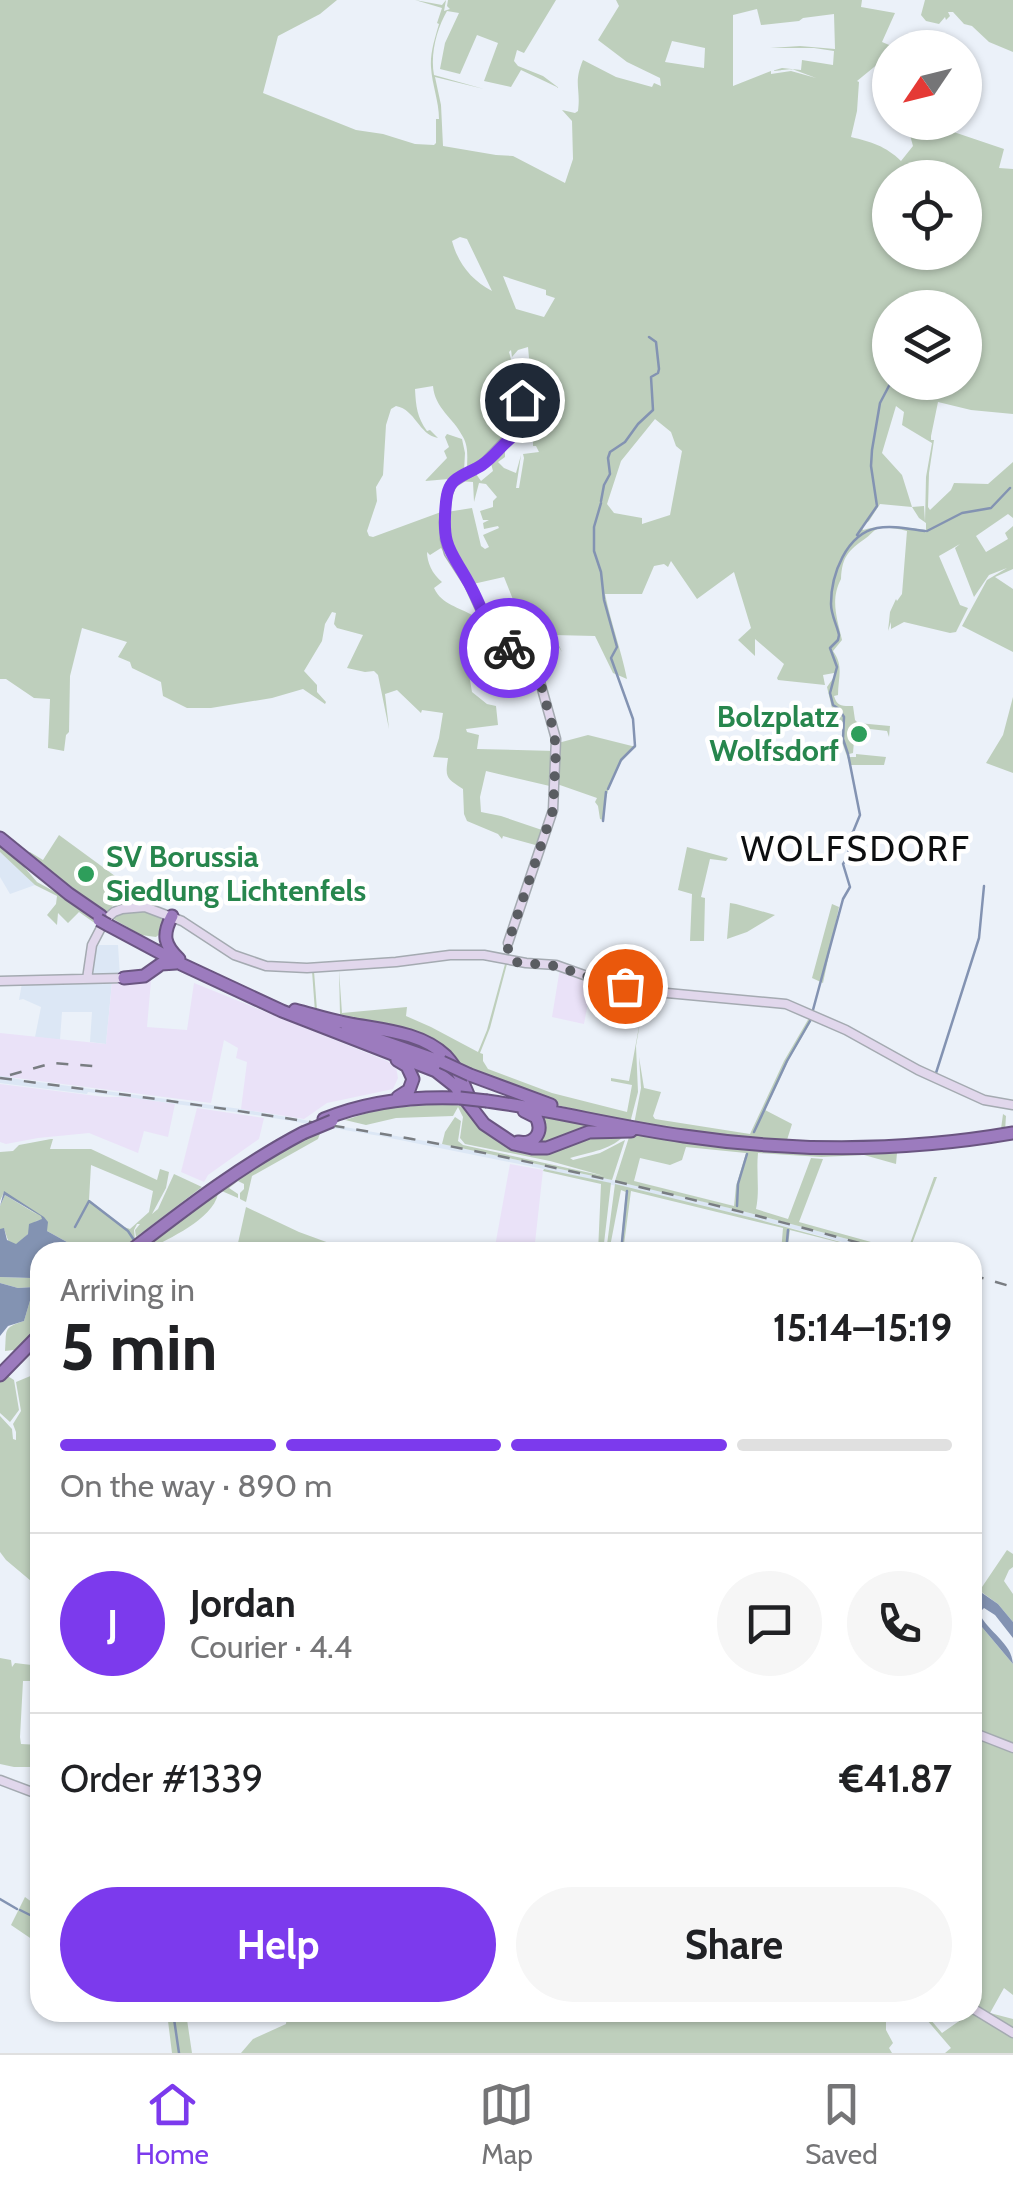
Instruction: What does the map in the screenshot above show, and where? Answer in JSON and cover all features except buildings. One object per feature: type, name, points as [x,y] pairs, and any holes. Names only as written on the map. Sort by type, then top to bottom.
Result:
[{"type":"highway","points":[[0,841],[105,921],[137,939],[242,991],[442,1074],[484,1124],[514,1144],[540,1149],[589,1132],[632,1131]]},
{"type":"highway","points":[[159,911],[168,924],[167,947],[180,961]]},
{"type":"highway","points":[[137,939],[156,938],[168,924]]},
{"type":"highway","points":[[137,939],[154,958],[152,970]]},
{"type":"highway","points":[[124,978],[144,976],[165,963],[180,961]]},
{"type":"highway","points":[[242,991],[442,1062],[531,1099],[613,1123]]},
{"type":"highway","points":[[284,1007],[404,1034],[434,1046],[456,1069],[472,1103],[487,1122],[505,1136],[525,1143],[538,1136],[540,1126],[533,1114],[520,1109]]},
{"type":"highway","points":[[362,1042],[402,1063],[412,1074],[409,1090],[389,1100]]},
{"type":"highway","points":[[139,1242],[220,1181],[300,1132],[360,1107],[389,1100],[488,1103],[740,1144],[814,1148],[924,1144],[1013,1135]]},
{"type":"highway","points":[[328,1120],[385,1106],[460,1100]]},
{"type":"highway","points":[[488,1103],[729,1146],[815,1152],[925,1148],[1013,1135]]},
{"type":"highway","points":[[0,1372],[30,1342]]},
{"type":"main road","points":[[514,962],[508,943],[555,798],[554,732],[538,674],[489,628],[472,588],[449,552],[444,533],[452,482],[484,463],[508,438],[522,430],[520,382]]},
{"type":"main road","points":[[85,976],[94,939],[109,916],[129,907],[159,911]]},
{"type":"main road","points":[[168,924],[234,955],[277,968],[487,955],[556,966],[656,992],[793,1007],[846,1030],[943,1082],[989,1102],[1013,1105]]},
{"type":"main road","points":[[487,955],[508,943]]},
{"type":"main road","points":[[0,981],[124,978]]},
{"type":"main road","points":[[982,1736],[1013,1748]]},
{"type":"main road","points":[[0,1780],[30,1791]]},
{"type":"main road","points":[[982,2014],[1013,2033]]},
{"type":"shaded area","points":[[0,852],[35,885],[10,894],[0,877]]},
{"type":"shaded area","points":[[95,945],[118,945],[120,977],[92,976]]},
{"type":"shaded area","points":[[560,968],[605,979],[600,1005],[588,1003],[584,1024],[552,1017]]},
{"type":"shaded area","points":[[151,981],[147,1027],[187,1030],[194,983],[387,1061],[396,1067],[398,1078],[393,1089],[327,1103],[304,1119],[241,1109],[247,1062],[236,1058],[238,1048],[224,1040],[211,1103],[0,1076],[0,1033],[106,1044],[112,982]]},
{"type":"shaded area","points":[[112,982],[106,1044],[90,1042],[92,1012],[62,1012],[60,1040],[35,1037],[41,1007],[19,1000],[22,983]]},
{"type":"shaded area","points":[[0,1074],[241,1109],[442,1144],[631,1184],[858,1242],[843,1242],[544,1169],[380,1136],[249,1114],[0,1083]]},
{"type":"shaded area","points":[[0,1084],[175,1104],[168,1137],[144,1131],[138,1153],[89,1133],[6,1144],[0,1142]]},
{"type":"shaded area","points":[[197,1108],[264,1118],[259,1139],[208,1175],[204,1182],[181,1172]]},
{"type":"shaded area","points":[[510,1164],[543,1170],[535,1242],[496,1242]]},
{"type":"green space","points":[[0,0],[337,0],[320,14],[278,36],[263,93],[356,130],[434,145],[439,119],[431,62],[437,23],[442,8],[415,0],[442,5],[446,0],[444,11],[450,9],[448,0],[556,0],[524,53],[517,50],[514,61],[559,88],[521,70],[511,87],[484,81],[498,43],[477,35],[460,74],[440,69],[445,43],[459,13],[447,11],[435,42],[433,67],[434,75],[484,89],[435,77],[443,146],[513,156],[565,183],[573,159],[572,121],[562,110],[578,111],[583,60],[616,77],[661,86],[660,78],[627,62],[598,40],[619,6],[616,0],[862,0],[861,7],[895,13],[887,30],[872,30],[872,69],[857,81],[857,111],[851,137],[878,145],[900,160],[872,160],[872,270],[982,270],[982,160],[902,160],[913,146],[911,140],[977,140],[1004,149],[999,168],[1013,169],[1013,414],[938,402],[931,436],[934,440],[928,507],[930,510],[954,483],[988,484],[1013,462],[1013,518],[1008,514],[976,536],[986,552],[1008,539],[1005,533],[1013,526],[1013,569],[995,577],[1013,589],[1013,652],[962,626],[987,580],[1007,568],[989,575],[974,597],[955,548],[960,544],[939,556],[960,605],[968,608],[956,632],[904,622],[891,629],[891,622],[888,631],[890,612],[902,594],[907,531],[878,529],[855,546],[845,559],[836,594],[842,640],[833,651],[840,672],[838,695],[834,696],[839,704],[853,706],[858,723],[890,726],[889,737],[887,731],[870,729],[869,741],[854,741],[853,753],[849,754],[886,757],[884,765],[850,765],[841,739],[842,725],[836,725],[827,687],[834,673],[823,675],[825,685],[778,680],[784,664],[755,639],[755,656],[738,640],[751,628],[734,572],[697,599],[671,561],[668,567],[654,566],[642,594],[605,594],[627,679],[613,673],[595,636],[554,635],[562,652],[548,632],[524,627],[504,577],[473,584],[493,626],[530,655],[532,661],[502,639],[536,671],[468,668],[472,692],[496,706],[498,725],[466,729],[467,732],[479,735],[477,749],[555,751],[554,787],[486,771],[481,812],[542,830],[554,799],[539,846],[503,836],[502,839],[467,821],[463,789],[447,774],[448,758],[433,757],[443,713],[421,713],[397,690],[385,694],[389,729],[378,675],[374,671],[347,668],[363,635],[337,628],[336,613],[332,612],[325,624],[322,641],[304,671],[317,685],[325,704],[303,689],[211,708],[187,708],[163,696],[161,682],[118,657],[127,642],[82,628],[70,676],[69,732],[64,751],[48,748],[50,699],[34,698],[0,679]],"holes":[[[757,9],[761,25],[834,14],[835,49],[800,46],[770,48],[834,51],[833,65],[802,60],[801,70],[792,69],[816,78],[791,71],[771,71],[733,86],[733,15]],[[672,41],[705,48],[704,68],[665,62]],[[467,239],[492,291],[462,264],[452,241]],[[503,276],[546,290],[546,295],[555,298],[544,317],[516,309]],[[528,347],[533,365],[522,387],[528,398],[528,438],[533,439],[539,452],[523,454],[519,488],[521,455],[516,473],[504,468],[498,462],[505,457],[505,446],[490,460],[493,471],[481,481],[474,471],[458,481],[473,482],[474,502],[479,483],[486,484],[497,497],[493,507],[480,511],[483,520],[489,520],[483,523],[484,529],[499,528],[483,535],[489,547],[481,546],[472,508],[447,512],[445,537],[450,552],[494,632],[437,594],[434,588],[442,582],[427,556],[427,552],[430,555],[441,548],[459,573],[439,531],[449,493],[464,472],[462,439],[447,434],[447,458],[425,481],[449,479],[441,512],[373,537],[367,531],[377,501],[376,487],[383,475],[386,425],[391,409],[396,406],[403,408],[426,432],[438,438],[424,426],[416,401],[415,389],[433,386],[437,401],[465,441],[467,471],[494,451],[507,435],[506,427],[487,399],[494,394],[499,402],[505,394],[511,393],[512,399],[521,395],[509,352],[512,357]],[[896,406],[904,412],[902,425],[932,443],[925,522],[924,506],[912,507],[902,475],[882,453]],[[655,419],[671,432],[682,451],[670,515],[642,524],[642,518],[614,513],[607,504],[621,461]],[[880,504],[912,507],[926,523],[926,533],[901,527],[861,527]]]},
{"type":"green space","points":[[925,0],[1013,0],[1013,52],[989,42],[982,30],[964,24],[953,12],[948,12],[950,16],[939,24],[926,21],[921,15]]},
{"type":"green space","points":[[1013,697],[1013,773],[986,763],[1003,735]]},
{"type":"green space","points":[[588,735],[636,747],[621,762],[612,780],[603,820],[597,798],[557,784],[558,743]]},
{"type":"green space","name":"SV Borussia Siedlung Lichtenfels","points":[[0,835],[27,855],[30,852],[43,860],[59,835],[130,887],[119,900],[110,895],[106,901],[117,901],[105,914]]},
{"type":"green space","points":[[0,846],[37,882],[98,923],[79,912],[68,923],[58,913],[57,925],[47,915],[57,896],[35,885],[0,852]]},
{"type":"green space","points":[[687,847],[728,858],[710,859],[701,897],[705,898],[704,941],[690,941],[692,894],[678,890]]},
{"type":"green space","points":[[730,903],[775,915],[727,939]]},
{"type":"green space","points":[[832,904],[839,907],[823,983],[812,978]]},
{"type":"green space","points":[[140,909],[164,919],[156,937],[141,935],[110,917]]},
{"type":"green space","points":[[505,964],[480,1053],[488,1069],[552,1093],[627,1112],[632,1085],[611,1078],[629,1081],[643,1005],[636,1046],[638,1092],[630,1123],[549,1103],[469,1073],[439,1048],[315,1012],[312,971],[317,1010],[340,1015],[339,970],[342,1013],[407,1007],[406,1016],[478,1052]]},
{"type":"green space","points":[[809,1018],[812,1020],[765,1110],[792,1124],[787,1140],[868,1141],[974,1133],[1001,1129],[1003,1114],[1005,1131],[881,1145],[755,1142],[634,1124],[641,1088],[639,1057],[644,1088],[661,1092],[655,1119],[750,1134]]},
{"type":"green space","points":[[437,1104],[468,1106],[532,1150],[585,1135],[626,1133],[608,1147],[570,1158],[573,1160],[600,1153],[625,1140],[612,1180],[442,1144],[455,1117],[461,1121],[458,1141],[463,1145],[604,1176],[465,1144],[460,1138],[463,1117],[458,1107],[453,1116],[396,1118],[366,1125],[345,1120],[380,1109]]},
{"type":"green space","points":[[534,1113],[600,1127],[562,1142],[527,1144],[536,1139]]},
{"type":"green space","points":[[322,1128],[318,1139],[252,1176],[246,1202],[240,1199],[244,1184],[238,1181],[229,1188],[238,1198],[217,1189],[244,1171]]},
{"type":"green space","points":[[630,1134],[763,1151],[897,1153],[896,1164],[864,1155],[758,1153],[756,1209],[788,1219],[811,1158],[823,1159],[799,1222],[871,1242],[615,1181]],"holes":[[[686,1147],[746,1153],[734,1206],[634,1181],[640,1158],[670,1165],[682,1160]]]},
{"type":"green space","points":[[53,1139],[50,1149],[91,1149],[157,1180],[160,1169],[169,1172],[166,1188],[152,1214],[174,1174],[202,1187],[136,1237],[137,1224],[134,1230],[135,1239],[131,1242],[67,1242],[47,1231],[42,1220],[36,1221],[16,1245],[9,1243],[4,1229],[0,1229],[0,1206],[5,1195],[38,1215],[4,1192],[0,1201],[0,1152],[13,1151],[19,1145]],"holes":[[[91,1165],[153,1191],[149,1212],[130,1229],[89,1200]]]},
{"type":"green space","points":[[543,1171],[611,1183],[604,1242],[598,1242],[601,1184]]},
{"type":"green space","points":[[934,1177],[913,1242],[911,1242]]},
{"type":"green space","points":[[615,1184],[840,1242],[790,1230],[788,1242],[782,1242],[783,1228],[631,1191],[624,1242],[621,1242],[626,1192],[621,1190],[611,1242],[607,1242]]},
{"type":"green space","points":[[214,1191],[218,1194],[199,1220],[163,1242],[147,1242]]},
{"type":"green space","points":[[246,1207],[326,1242],[238,1242]]},
{"type":"green space","points":[[0,1277],[30,1278],[30,1287],[0,1283]]},
{"type":"green space","points":[[30,1301],[30,1348],[5,1351],[7,1331],[24,1321]]},
{"type":"green space","points":[[6,1375],[14,1380],[19,1410],[10,1422],[0,1413],[0,1382]]},
{"type":"green space","points":[[30,1376],[30,1580],[0,1552],[0,1416],[16,1440],[13,1424],[21,1411],[16,1382]]},
{"type":"green space","points":[[1007,1550],[1013,1554],[1013,1567],[1004,1581],[1013,1594],[1013,1622],[982,1592]]},
{"type":"green space","points":[[982,1627],[1013,1664],[1013,1747],[982,1735]]},
{"type":"green space","points":[[0,1658],[11,1660],[12,1667],[15,1663],[30,1665],[30,1681],[23,1681],[20,1737],[21,1744],[30,1744],[30,1767],[0,1764]]},
{"type":"green space","points":[[982,1737],[1013,1750],[1013,1995],[1004,1988],[990,2013],[1013,2019],[1013,2031],[982,2010]]},
{"type":"green space","points":[[25,1897],[30,1901],[30,1938],[11,1925]]},
{"type":"green space","points":[[982,2017],[1013,2034],[1013,2053],[945,2053],[951,2048],[929,2022],[942,2033],[958,2022],[982,2022]]},
{"type":"green space","points":[[168,2022],[187,2022],[192,2053],[172,2053]]},
{"type":"green space","points":[[886,2022],[893,2043],[889,2048],[892,2053],[241,2053],[253,2039],[286,2024]]},
{"type":"water","points":[[4,1191],[44,1217],[47,1231],[67,1242],[30,1242],[30,1278],[0,1277],[0,1229],[4,1228],[7,1240],[16,1244],[28,1234],[29,1224],[42,1219],[41,1216],[5,1195],[0,1206]]},
{"type":"water","points":[[0,1283],[30,1287],[24,1321],[8,1326],[0,1336]]},
{"type":"water","points":[[982,1593],[1013,1622],[1013,1638],[995,1615],[984,1608]]},
{"type":"water","points":[[982,1617],[1009,1650],[1013,1664],[982,1627]]},
{"type":"waterway","points":[[601,501],[610,474],[610,452],[625,442],[653,410],[651,377],[659,369],[656,342],[649,337]]},
{"type":"waterway","points":[[857,535],[877,506],[871,466],[882,400]]},
{"type":"waterway","points":[[927,531],[962,513],[991,508],[1010,488]]},
{"type":"waterway","points":[[601,503],[594,527],[594,551],[617,647],[611,658],[633,719],[635,746],[621,760],[608,789]]},
{"type":"waterway","points":[[754,1132],[810,1021],[843,899],[850,887],[843,864],[849,855],[847,838],[860,815],[843,739],[844,717],[833,705],[830,693],[837,667],[830,648],[839,635],[831,608],[837,569],[849,547],[866,532],[889,527],[925,531]]},
{"type":"waterway","points":[[603,821],[606,792]]},
{"type":"waterway","points":[[936,1073],[979,938],[984,886]]},
{"type":"waterway","points":[[737,1206],[738,1184],[747,1154]]},
{"type":"waterway","points":[[622,1242],[627,1191]]},
{"type":"waterway","points":[[75,1227],[89,1201],[128,1231],[135,1242]]},
{"type":"waterway","points":[[787,1242],[788,1230]]},
{"type":"waterway","points":[[0,1899],[17,1909]]},
{"type":"waterway","points":[[20,1910],[30,1915]]},
{"type":"waterway","points":[[174,2022],[179,2053]]},
{"type":"railway","points":[[10,1075],[53,1063],[93,1066]]},
{"type":"railway","points":[[0,1078],[412,1139],[654,1190],[855,1242]]},
{"type":"railway","points":[[982,1278],[1013,1287]]},
{"type":"way so far","points":[[509,648],[532,664],[538,674],[556,750],[553,810],[508,951],[514,962],[556,966],[625,986]]},
{"type":"place","name":"Bolzplatz Wolfsdorf","points":[[859,734]]},
{"type":"place","name":"SV Borussia Siedlung Lichtenfels","points":[[86,874]]},
{"type":"district","name":"WOLFSDORF","points":[[856,849]]},
{"type":"route","points":[[509,648],[486,624],[472,588],[449,552],[444,533],[445,512],[452,482],[484,463],[508,438],[521,432],[522,400]]}]
